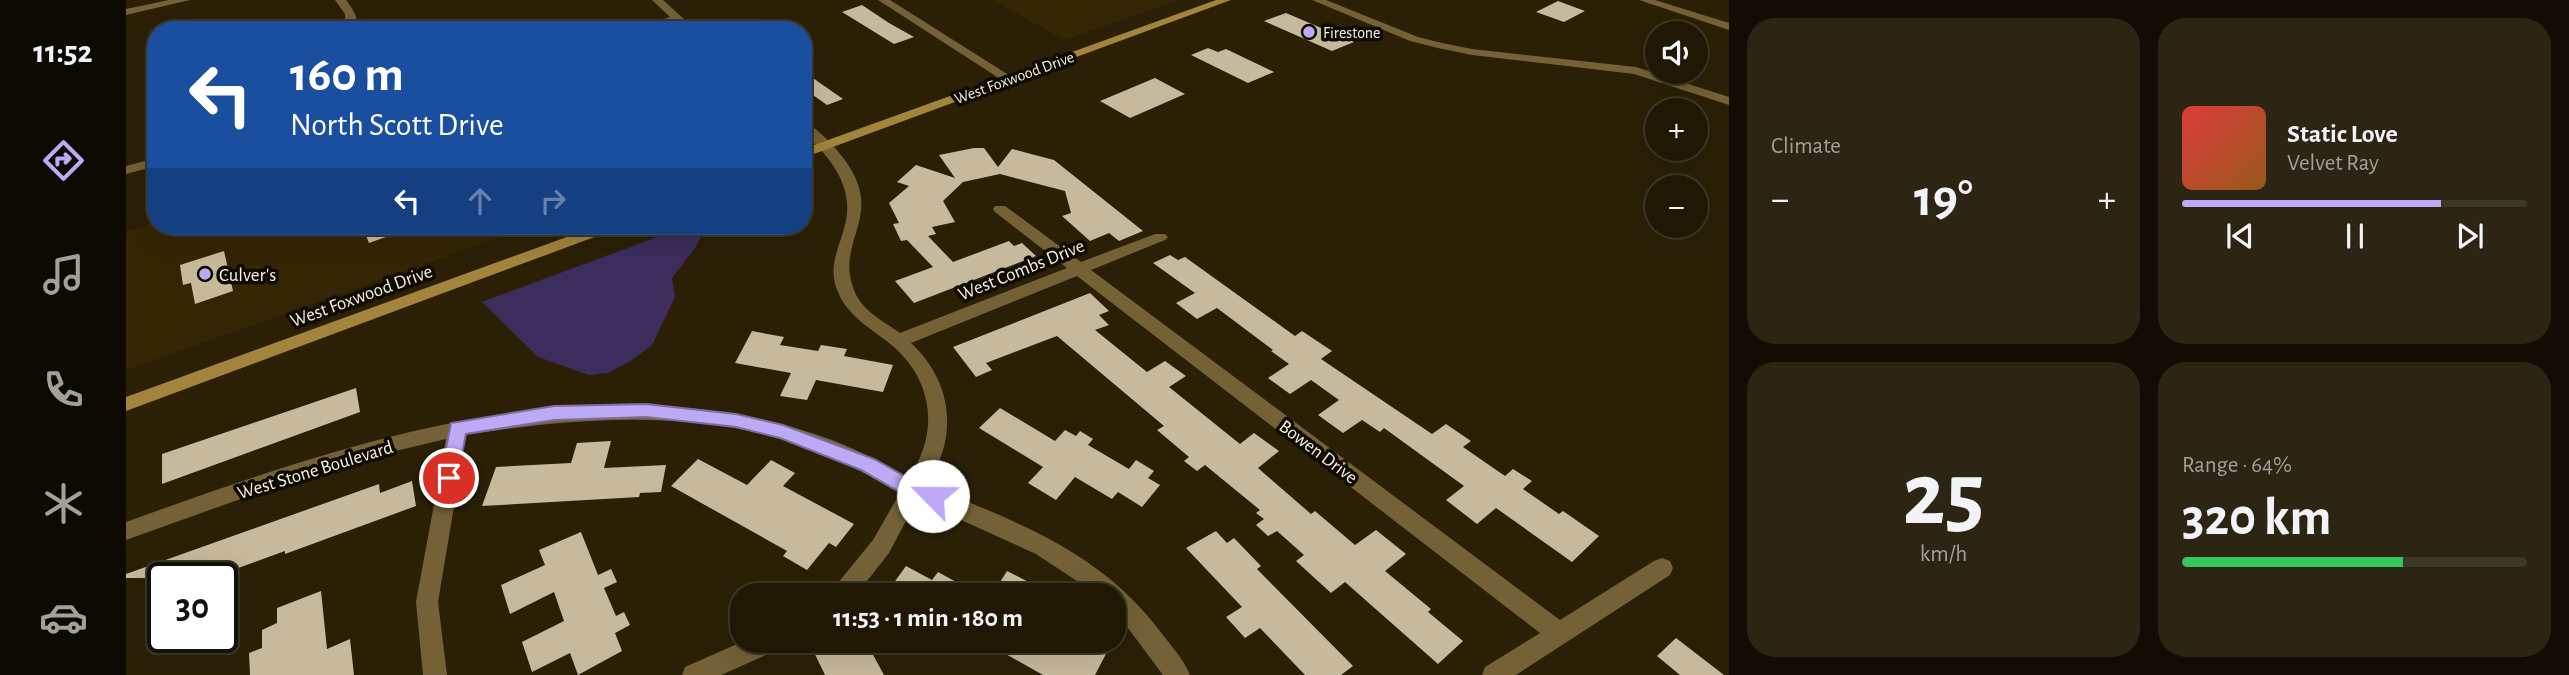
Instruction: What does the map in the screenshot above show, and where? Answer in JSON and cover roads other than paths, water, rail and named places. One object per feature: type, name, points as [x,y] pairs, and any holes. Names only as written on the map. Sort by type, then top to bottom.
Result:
[{"type":"main road","name":"West Foxwood Drive","points":[[812,152],[1226,0]]},
{"type":"main road","name":"West Foxwood Drive","points":[[126,404],[586,235]]},
{"type":"street","points":[[126,12],[185,0]]},
{"type":"street","points":[[340,0],[347,7],[352,21]]},
{"type":"street","points":[[657,0],[681,21]]},
{"type":"street","points":[[883,0],[1009,79]]},
{"type":"street","points":[[1317,0],[1414,38],[1442,46],[1472,52],[1636,71],[1729,101]]},
{"type":"street","points":[[1644,0],[1729,27]]},
{"type":"street","points":[[667,21],[678,18]]},
{"type":"street","points":[[812,134],[827,146],[849,180],[855,195],[853,224],[842,250],[842,282],[850,300],[863,316],[898,341],[922,365],[932,382],[938,401],[940,424],[936,445],[900,518],[880,551],[850,583]]},
{"type":"street","points":[[126,170],[147,164]]},
{"type":"street","name":"Bowen Drive","points":[[1000,209],[1559,633]]},
{"type":"street","name":"West Combs Drive","points":[[898,341],[1160,237]]},
{"type":"street","name":"West Stone Boulevard","points":[[126,531],[294,473],[458,428],[554,413],[595,410],[688,413],[748,423],[822,445],[868,464],[912,489],[1008,528],[1061,558],[1115,595],[1178,675]]},
{"type":"street","points":[[435,675],[427,602],[458,428]]},
{"type":"street","points":[[1494,675],[1662,568]]},
{"type":"street","points":[[709,672],[748,653]]},
{"type":"place","name":"Firestone","points":[[1309,32]]},
{"type":"place","name":"Culver's","points":[[205,274]]}]
